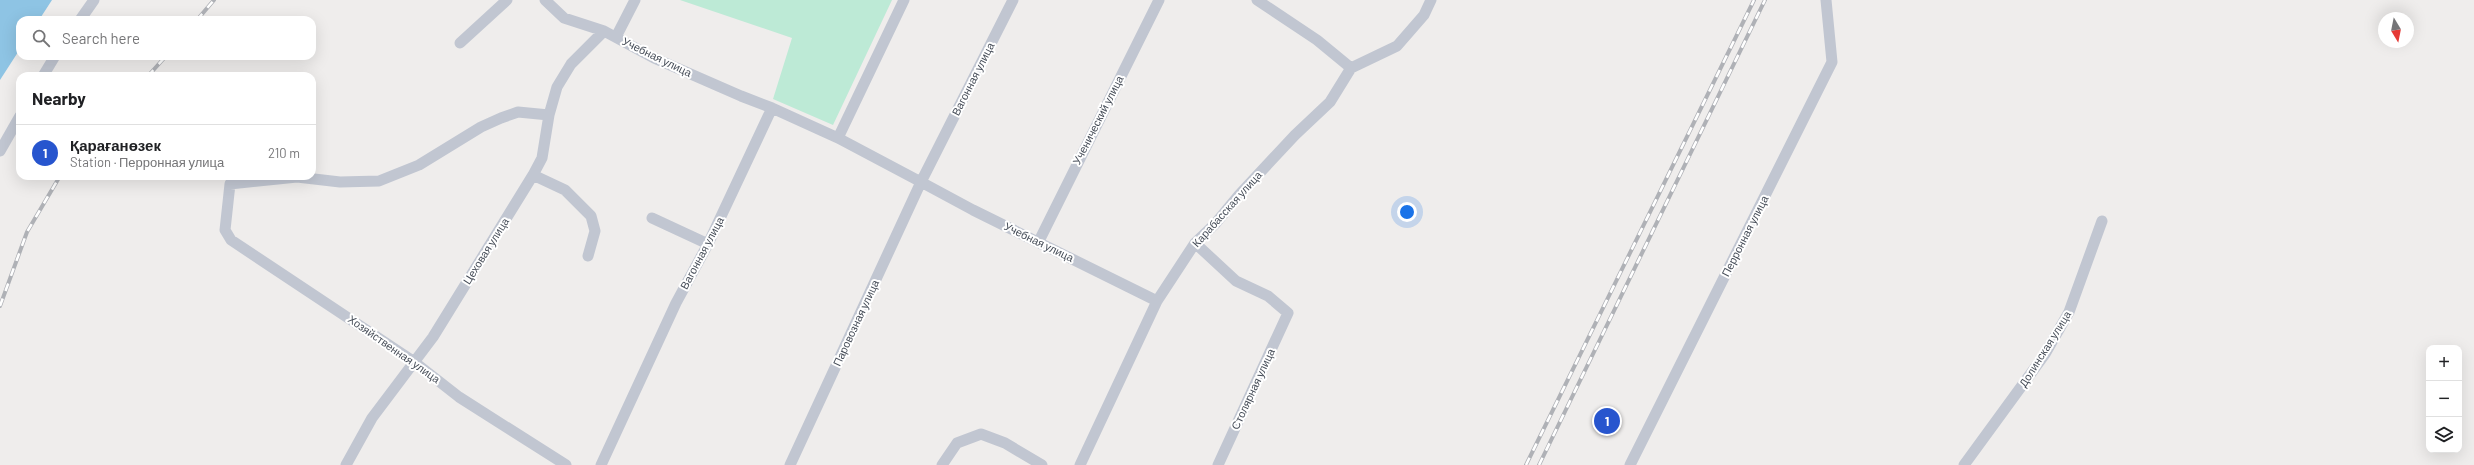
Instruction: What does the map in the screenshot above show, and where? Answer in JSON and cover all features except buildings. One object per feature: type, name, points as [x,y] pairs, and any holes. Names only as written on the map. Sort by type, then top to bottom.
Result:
[{"type":"street","points":[[83,16],[94,0]]},
{"type":"street","points":[[460,43],[507,0]]},
{"type":"street","name":"Учебная улица","points":[[545,0],[564,18],[604,31],[654,58],[772,108]]},
{"type":"street","points":[[616,37],[635,0]]},
{"type":"street","points":[[838,138],[904,0]]},
{"type":"street","name":"Вагонная улица","points":[[921,182],[1013,0]]},
{"type":"street","name":"Ученический улица","points":[[1039,241],[1159,0]]},
{"type":"street","points":[[1257,0],[1317,40],[1352,68],[1397,46],[1424,15],[1431,0]]},
{"type":"street","name":"Перронная улица","points":[[1630,465],[1832,62],[1826,0]]},
{"type":"street","name":"Цеховая улица","points":[[346,465],[372,418],[413,361],[433,337],[533,175],[542,158],[549,115],[557,87],[571,64],[604,31]]},
{"type":"street","points":[[45,72],[53,60]]},
{"type":"street","name":"Карабасская улица","points":[[1080,465],[1157,301],[1195,243],[1215,224],[1239,195],[1295,135],[1330,102],[1352,68]]},
{"type":"street","points":[[772,108],[838,138],[921,182]]},
{"type":"street","name":"Вагонная улица","points":[[600,465],[676,303],[708,244],[772,108]]},
{"type":"street","name":"Хозяйственная улица","points":[[316,179],[340,182],[379,181],[419,165],[481,127],[501,118],[518,112],[549,115]]},
{"type":"street","points":[[0,151],[16,123]]},
{"type":"street","points":[[533,175],[565,190],[591,216],[595,231],[588,256]]},
{"type":"street","name":"Хозяйственная улица","points":[[268,180],[230,184],[225,230],[231,240],[413,361],[459,396],[566,465]]},
{"type":"street","name":"Учебная улица","points":[[921,182],[973,210],[1039,241],[1157,301]]},
{"type":"street","name":"Паровозная улица","points":[[790,465],[921,182]]},
{"type":"street","points":[[652,218],[708,244]]},
{"type":"street","name":"Долинская улица","points":[[1964,465],[2045,354],[2069,312],[2102,221]]},
{"type":"street","name":"Столярная улица","points":[[1195,243],[1236,280],[1268,296],[1288,313],[1218,465]]},
{"type":"street","points":[[942,465],[957,442],[981,434],[1005,443],[1042,465]]},
{"type":"green space","points":[[680,0],[892,0],[833,125],[773,99],[792,38]]},
{"type":"water","points":[[0,0],[52,0],[42,16],[16,16],[16,55],[0,80]]},
{"type":"railway","points":[[200,16],[214,0]]},
{"type":"railway","points":[[1526,465],[1754,0]]},
{"type":"railway","points":[[1539,465],[1765,0]]},
{"type":"railway","points":[[152,72],[162,60]]},
{"type":"railway","points":[[0,306],[27,232],[58,180]]},
{"type":"place","name":"Қарағанөзек","points":[[1607,421]]}]
